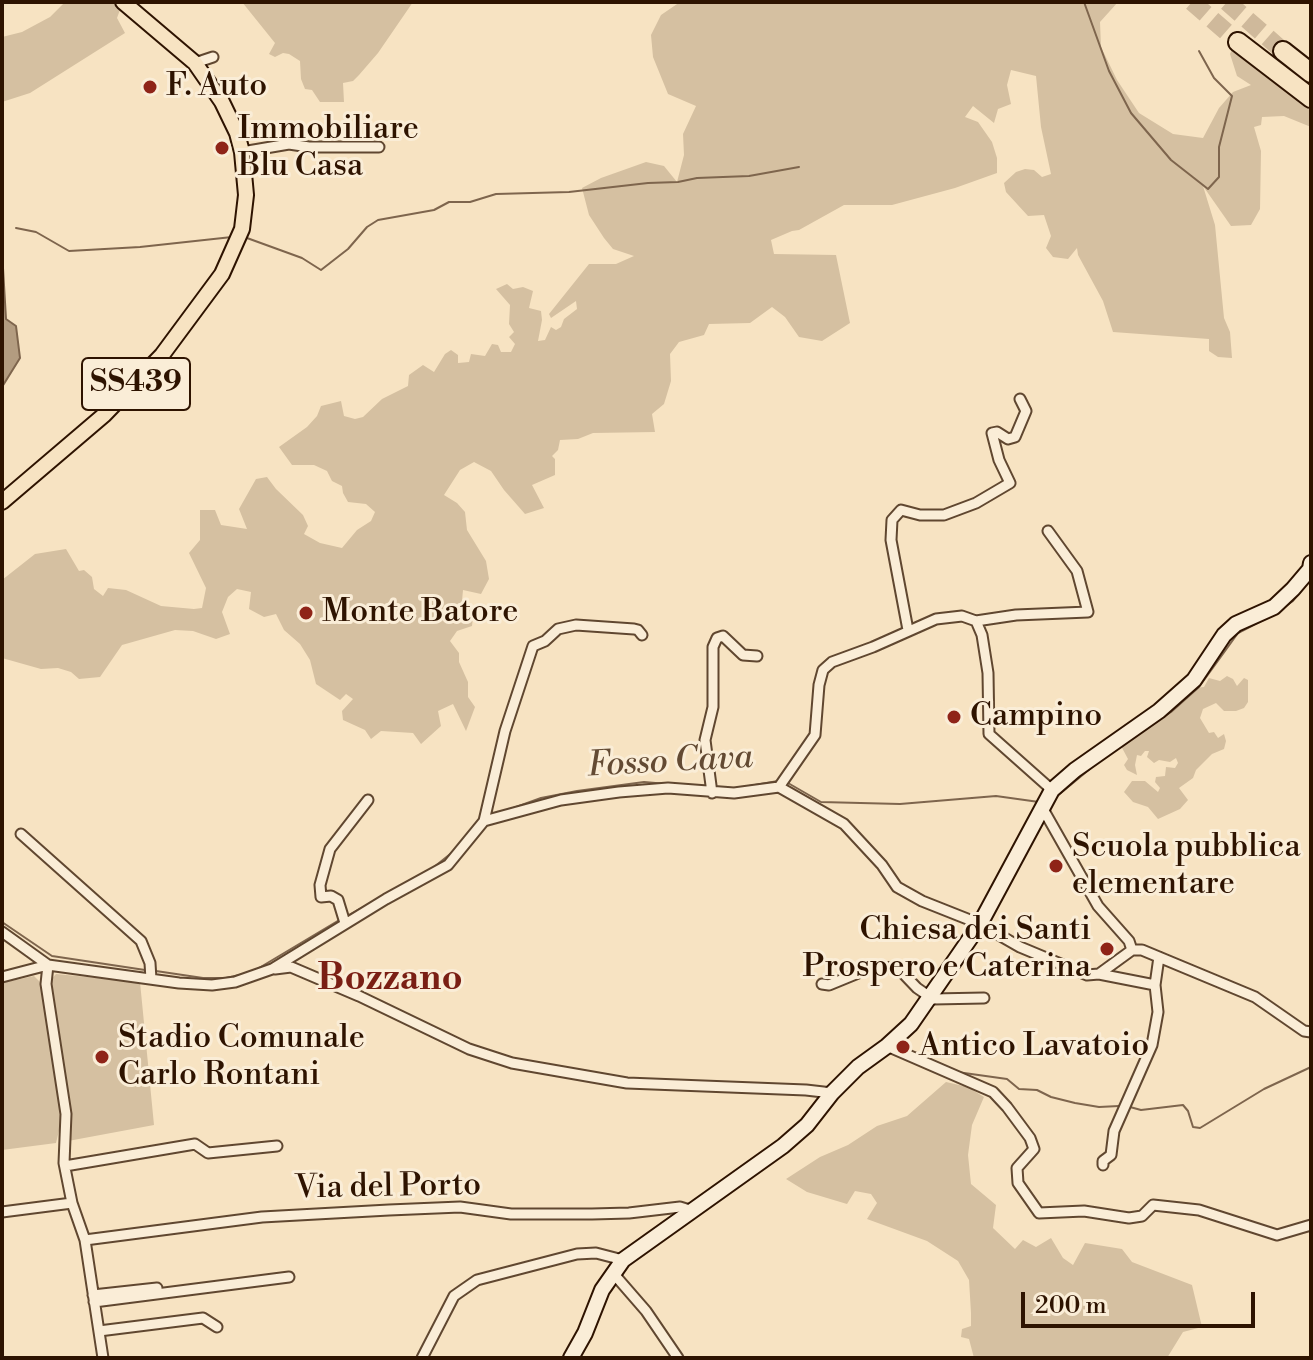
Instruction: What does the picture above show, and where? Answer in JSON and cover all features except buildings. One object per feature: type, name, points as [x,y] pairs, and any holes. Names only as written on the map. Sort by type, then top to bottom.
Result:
[{"type":"highway","points":[[1238,42],[1311,98]]},
{"type":"highway","points":[[1283,51],[1311,73]]},
{"type":"main road","name":"SS439","points":[[2,502],[84,433],[162,355],[222,274],[240,236],[246,195],[242,152],[237,133],[222,102],[195,63],[123,2]]},
{"type":"street","points":[[195,63],[213,57]]},
{"type":"street","points":[[242,152],[289,144],[379,147]]},
{"type":"street","points":[[908,630],[891,540],[892,520],[901,510],[920,515],[944,515],[976,503],[1010,483],[999,460],[992,433],[997,432],[1008,439],[1015,437],[1026,411],[1020,399]]},
{"type":"street","points":[[782,784],[815,735],[819,685],[827,665],[936,619],[962,616],[976,621],[1016,615],[1088,612],[1077,571],[1048,531]]},
{"type":"street","points":[[571,1358],[602,1290],[623,1260],[783,1146],[807,1125],[858,1067],[911,1024],[980,924],[1046,801],[1075,770],[1159,711],[1194,680],[1224,635],[1236,624],[1274,607],[1311,567]]},
{"type":"street","points":[[976,621],[982,635],[988,673],[989,734],[1046,801],[1098,906],[1129,941],[1132,950]]},
{"type":"street","points":[[272,969],[343,919],[448,865],[485,819],[505,731],[533,646],[545,641],[558,629],[576,625],[638,630],[642,635]]},
{"type":"street","points":[[711,790],[705,740],[713,707],[713,647],[717,638],[723,636],[743,655],[757,656]]},
{"type":"street","points":[[485,819],[561,800],[619,792],[668,788],[734,793],[782,784],[844,824],[882,865],[897,887],[980,924],[1020,947],[1087,975],[1099,974],[1155,985]]},
{"type":"street","points":[[343,919],[338,900],[331,896],[321,897],[320,885],[330,849],[368,800]]},
{"type":"street","points":[[21,834],[141,941],[151,974]]},
{"type":"street","points":[[2,932],[48,965]]},
{"type":"street","points":[[1099,974],[1132,950],[1142,950],[1255,997],[1304,1031],[1311,1032]]},
{"type":"street","points":[[1103,1165],[1114,1148],[1114,1131],[1152,1045],[1158,1012],[1155,985],[1159,957]]},
{"type":"street","points":[[48,965],[46,984],[66,1114],[65,1166],[72,1203],[85,1240],[103,1358]]},
{"type":"street","points":[[2,977],[48,965],[151,974],[212,985],[291,967],[469,1049],[512,1063],[627,1083],[832,1093]]},
{"type":"street","points":[[822,984],[829,985],[868,969],[897,967],[930,997],[949,1000],[984,998]]},
{"type":"street","points":[[887,1046],[993,1092],[1007,1107],[1030,1138],[1034,1149],[1017,1168],[1018,1183],[1039,1213],[1084,1211],[1129,1218],[1142,1216],[1153,1205],[1199,1210],[1277,1235],[1311,1225]]},
{"type":"street","points":[[65,1166],[195,1144],[208,1153],[277,1146]]},
{"type":"street","points":[[2,1212],[72,1203]]},
{"type":"street","name":"Via del Porto","points":[[85,1240],[262,1217],[460,1207],[511,1214],[629,1213],[680,1207],[693,1211]]},
{"type":"street","points":[[422,1358],[454,1296],[477,1280],[577,1254],[596,1253],[623,1260]]},
{"type":"street","points":[[613,1273],[646,1311],[678,1358]]},
{"type":"street","points":[[94,1298],[289,1277]]},
{"type":"street","points":[[94,1298],[184,1285]]},
{"type":"street","points":[[99,1331],[203,1318],[217,1327]]},
{"type":"shaded area","points":[[65,2],[114,2],[121,7],[117,18],[125,33],[30,93],[2,102],[2,37],[22,32],[50,17]]},
{"type":"shaded area","points":[[242,2],[413,2],[359,75],[353,81],[343,83],[344,102],[320,102],[312,90],[305,89],[300,61],[289,54],[275,57],[269,54],[275,43]]},
{"type":"shaded area","points":[[680,2],[1118,2],[1100,22],[1101,47],[1117,80],[1139,113],[1173,134],[1203,138],[1219,108],[1233,92],[1251,85],[1237,76],[1230,54],[1233,47],[1311,111],[1311,127],[1284,116],[1262,117],[1261,125],[1254,127],[1261,151],[1260,209],[1251,225],[1231,226],[1203,186],[1215,225],[1224,318],[1230,332],[1232,358],[1218,357],[1209,351],[1209,339],[1113,332],[1103,301],[1077,248],[1068,259],[1053,257],[1046,248],[1051,236],[1044,215],[1028,216],[1006,192],[1004,183],[1016,172],[1025,169],[1034,170],[1042,177],[1051,174],[1041,127],[1036,76],[1011,70],[1007,85],[1011,104],[998,109],[994,123],[973,106],[965,117],[978,122],[992,142],[997,173],[892,205],[844,205],[799,230],[771,240],[774,254],[836,255],[850,323],[822,341],[799,337],[785,317],[772,307],[750,323],[709,324],[704,335],[679,342],[670,354],[671,381],[664,404],[652,414],[655,432],[593,433],[578,439],[560,440],[558,450],[552,456],[555,459],[555,475],[532,485],[544,508],[525,514],[491,471],[474,462],[460,470],[444,495],[465,512],[467,530],[486,561],[489,579],[481,594],[463,590],[462,601],[474,608],[472,626],[457,631],[450,641],[459,653],[459,662],[468,682],[468,697],[475,707],[466,731],[453,704],[438,711],[441,726],[421,744],[413,733],[381,731],[371,739],[365,730],[343,720],[342,711],[353,699],[346,694],[340,700],[316,684],[310,660],[300,644],[284,630],[276,614],[264,617],[249,609],[251,592],[237,589],[228,597],[222,612],[230,634],[216,639],[193,631],[175,630],[122,645],[100,677],[79,679],[71,672],[58,668],[41,669],[2,658],[2,580],[35,554],[66,549],[79,571],[84,570],[92,577],[94,589],[103,596],[108,588],[126,590],[161,606],[194,609],[202,608],[206,588],[189,553],[200,540],[200,510],[215,510],[221,525],[247,529],[239,509],[256,479],[267,477],[303,515],[308,526],[304,534],[320,543],[342,548],[357,530],[371,521],[375,512],[366,504],[348,502],[342,486],[332,481],[327,471],[314,465],[292,465],[279,447],[307,427],[321,406],[341,401],[344,416],[355,419],[363,417],[382,399],[408,386],[409,375],[423,365],[434,372],[451,350],[458,355],[458,363],[469,362],[471,354],[485,356],[492,344],[498,345],[501,352],[511,352],[515,344],[509,337],[514,332],[509,324],[510,305],[496,289],[507,284],[513,289],[523,287],[533,291],[529,308],[541,311],[538,341],[545,340],[551,327],[556,330],[561,327],[564,319],[577,309],[576,301],[551,318],[549,314],[589,264],[616,264],[634,256],[613,249],[604,238],[589,215],[582,188],[646,162],[664,166],[677,182],[684,155],[683,134],[696,106],[668,94],[653,57],[651,35],[661,15]]},
{"type":"shaded area","points":[[2,251],[6,319],[16,326],[20,358],[2,387]]},
{"type":"shaded area","points":[[1227,676],[1237,686],[1244,678],[1248,680],[1248,702],[1236,711],[1224,711],[1216,703],[1203,709],[1200,718],[1209,733],[1214,732],[1218,738],[1224,734],[1224,749],[1212,754],[1196,770],[1193,778],[1179,788],[1188,800],[1180,809],[1158,819],[1148,807],[1133,802],[1124,792],[1132,781],[1145,781],[1158,792],[1160,788],[1155,782],[1156,777],[1165,776],[1166,767],[1175,768],[1178,763],[1176,758],[1170,762],[1159,760],[1154,763],[1147,757],[1149,751],[1145,751],[1141,756],[1137,755],[1137,775],[1124,765],[1128,759],[1120,744],[1150,725],[1194,688],[1204,687],[1209,678],[1220,681]]},
{"type":"shaded area","name":"Stadio Comunale Carlo Rontani","points":[[56,974],[140,982],[154,1125],[68,1141],[49,982]]},
{"type":"shaded area","points":[[34,976],[42,984],[63,1114],[56,1143],[2,1150],[2,983]]},
{"type":"shaded area","points":[[946,1082],[968,1087],[984,1097],[972,1125],[968,1155],[971,1184],[996,1205],[993,1228],[1015,1249],[1023,1240],[1036,1247],[1051,1238],[1063,1258],[1073,1265],[1085,1243],[1122,1249],[1132,1262],[1192,1285],[1202,1327],[1183,1332],[1167,1358],[974,1358],[969,1339],[961,1337],[962,1329],[971,1326],[971,1313],[969,1280],[958,1261],[927,1241],[867,1219],[877,1203],[871,1194],[855,1191],[847,1204],[807,1192],[786,1179],[877,1126],[907,1116]]},
{"type":"waterway","points":[[1084,2],[1109,71],[1131,113],[1171,160],[1208,189],[1219,177],[1219,147],[1232,96],[1214,78],[1199,51]]},
{"type":"waterway","points":[[247,238],[302,258],[321,270],[378,220],[434,210],[449,202],[470,202],[496,194],[569,192],[697,178],[749,176],[799,167]]},
{"type":"waterway","points":[[16,228],[36,232],[69,251],[232,237]]},
{"type":"waterway","name":"Fosso Cava","points":[[1280,610],[1293,601],[1309,581]]},
{"type":"waterway","name":"Fosso Cava","points":[[1148,727],[1199,687],[1238,633],[1271,616]]},
{"type":"waterway","name":"Fosso Cava","points":[[1056,797],[1091,768]]},
{"type":"waterway","name":"Fosso Cava","points":[[749,786],[778,781]]},
{"type":"waterway","name":"Fosso Cava","points":[[505,811],[541,798],[577,791],[644,782],[667,784]]},
{"type":"waterway","name":"Fosso Cava","points":[[788,783],[821,802],[900,804],[996,796],[1039,802]]},
{"type":"waterway","name":"Fosso Cava","points":[[434,867],[454,851]]},
{"type":"waterway","name":"Fosso Cava","points":[[347,916],[415,878]]},
{"type":"waterway","name":"Fosso Cava","points":[[254,971],[341,919]]},
{"type":"waterway","name":"Fosso Cava","points":[[2,922],[52,956],[145,970]]},
{"type":"waterway","name":"Fosso Cava","points":[[156,971],[203,978],[244,974]]},
{"type":"waterway","points":[[1130,1107],[1141,1110],[1183,1105],[1193,1127],[1200,1128],[1264,1089],[1311,1067]]},
{"type":"waterway","points":[[957,1072],[1007,1079],[1019,1089],[1037,1090],[1075,1103],[1119,1106]]},
{"type":"tunnel","points":[[1192,2],[1238,42]]},
{"type":"tunnel","points":[[1227,2],[1283,51]]},
{"type":"place","name":"F. Auto","points":[[150,87]]},
{"type":"place","name":"Immobiliare Blu Casa","points":[[222,148]]},
{"type":"place","name":"Monte Batore","points":[[306,613]]},
{"type":"place","name":"Campino","points":[[954,717]]},
{"type":"place","name":"Scuola pubblica elementare","points":[[1056,866]]},
{"type":"place","name":"Chiesa dei Santi Prospero e Caterina","points":[[1107,949]]},
{"type":"place","name":"Antico Lavatoio","points":[[903,1047]]},
{"type":"place","name":"Stadio Comunale Carlo Rontani","points":[[102,1057]]},
{"type":"district","name":"Bozzano","points":[[390,980]]}]
